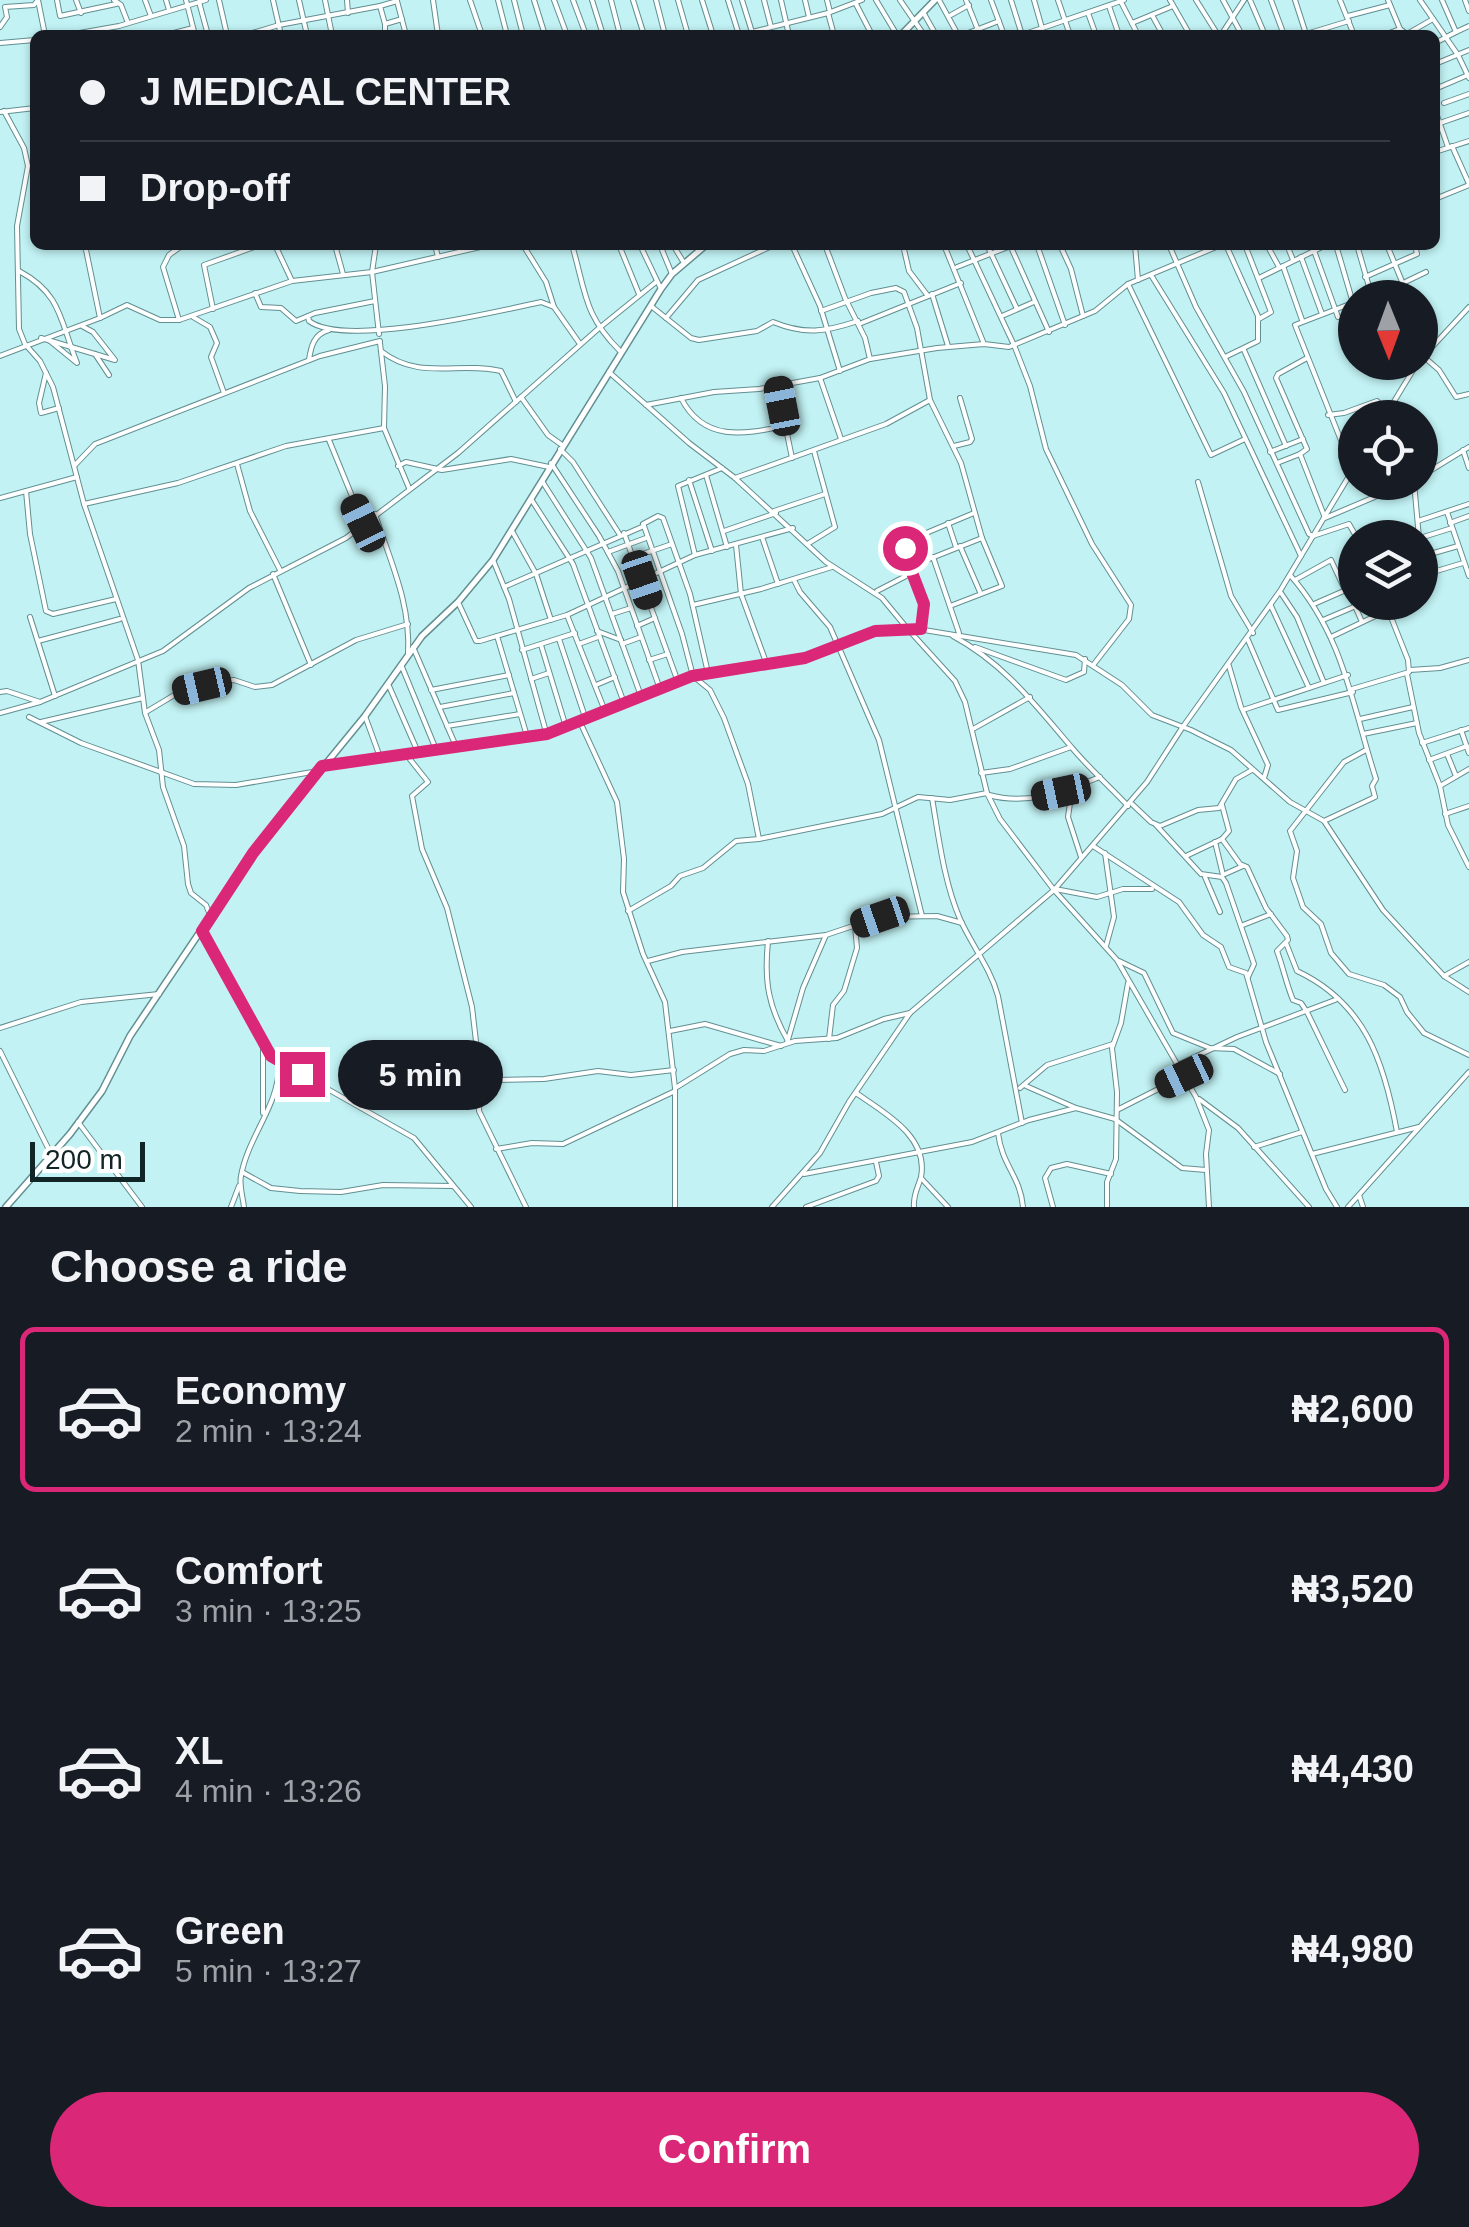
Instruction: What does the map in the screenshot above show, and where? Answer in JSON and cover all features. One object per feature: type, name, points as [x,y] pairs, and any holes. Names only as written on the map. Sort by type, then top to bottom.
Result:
[{"type":"street","points":[[0,27],[6,7],[22,2],[34,4],[38,0]]},
{"type":"street","points":[[38,0],[44,30]]},
{"type":"street","points":[[57,0],[60,16],[115,2],[128,23]]},
{"type":"street","points":[[76,0],[81,13]]},
{"type":"street","points":[[145,0],[151,16]]},
{"type":"street","points":[[166,0],[169,10]]},
{"type":"street","points":[[103,30],[187,2],[206,0]]},
{"type":"street","points":[[219,0],[226,30]]},
{"type":"street","points":[[273,0],[280,30]]},
{"type":"street","points":[[299,0],[306,30]]},
{"type":"street","points":[[325,0],[331,30]]},
{"type":"street","points":[[347,0],[348,13]]},
{"type":"street","points":[[262,30],[397,0],[405,30]]},
{"type":"street","points":[[433,0],[437,30]]},
{"type":"street","points":[[470,0],[480,30]]},
{"type":"street","points":[[498,0],[506,30]]},
{"type":"street","points":[[514,0],[522,30]]},
{"type":"street","points":[[534,0],[543,30]]},
{"type":"street","points":[[554,0],[565,30]]},
{"type":"street","points":[[573,0],[584,30]]},
{"type":"street","points":[[592,0],[601,30]]},
{"type":"street","points":[[611,0],[619,30]]},
{"type":"street","points":[[633,0],[642,30]]},
{"type":"street","points":[[656,0],[664,30]]},
{"type":"street","points":[[678,0],[687,30]]},
{"type":"street","points":[[702,0],[711,30]]},
{"type":"street","points":[[728,0],[737,30]]},
{"type":"street","points":[[742,0],[751,30]]},
{"type":"street","points":[[764,0],[768,30],[857,1],[870,30]]},
{"type":"street","points":[[781,0],[788,30]]},
{"type":"street","points":[[804,0],[809,18]]},
{"type":"street","points":[[826,0],[833,30]]},
{"type":"street","points":[[876,0],[897,30]]},
{"type":"street","points":[[900,0],[921,30]]},
{"type":"street","points":[[949,16],[976,0]]},
{"type":"street","points":[[991,0],[1002,30]]},
{"type":"street","points":[[1011,0],[1020,30]]},
{"type":"street","points":[[1034,0],[1043,28]]},
{"type":"street","points":[[1058,0],[1068,30]]},
{"type":"street","points":[[1096,0],[1100,9]]},
{"type":"street","points":[[1037,30],[1122,0],[1136,30]]},
{"type":"street","points":[[1196,0],[1217,30]]},
{"type":"street","points":[[1223,0],[1239,30]]},
{"type":"street","points":[[1224,30],[1247,0],[1262,30]]},
{"type":"street","points":[[1271,0],[1282,30]]},
{"type":"street","points":[[1295,0],[1303,30]]},
{"type":"street","points":[[1340,0],[1353,30]]},
{"type":"street","points":[[1434,0],[1421,2],[1469,76],[1440,87]]},
{"type":"street","points":[[1442,0],[1456,32]]},
{"type":"street","points":[[1465,0],[1469,11]]},
{"type":"street","points":[[905,30],[933,1],[958,30]]},
{"type":"street","points":[[186,30],[194,28],[187,2]]},
{"type":"street","points":[[199,2],[207,30]]},
{"type":"street","points":[[1315,30],[1389,2],[1400,29]]},
{"type":"street","points":[[968,3],[978,30]]},
{"type":"street","points":[[1132,23],[1171,3],[1187,30]]},
{"type":"street","points":[[380,6],[385,30]]},
{"type":"street","points":[[1109,6],[1117,30]]},
{"type":"street","points":[[923,12],[933,30]]},
{"type":"street","points":[[1088,14],[1094,30]]},
{"type":"street","points":[[1152,15],[1160,30]]},
{"type":"street","points":[[385,24],[402,19]]},
{"type":"street","points":[[1416,30],[1433,19]]},
{"type":"street","points":[[983,30],[999,21]]},
{"type":"street","points":[[1440,40],[1469,26]]},
{"type":"street","points":[[0,43],[30,40]]},
{"type":"street","points":[[1440,62],[1469,50]]},
{"type":"street","points":[[1444,103],[1469,94]]},
{"type":"street","points":[[30,109],[2,112],[24,148],[28,166],[18,215],[18,324],[25,344],[46,372],[59,408],[84,504],[138,660],[145,713],[159,750],[164,794],[184,846],[190,893],[207,907],[210,918]]},
{"type":"street","points":[[1440,196],[1469,184],[1440,123],[1469,114]]},
{"type":"street","points":[[1440,150],[1469,142]]},
{"type":"street","points":[[87,250],[98,319],[94,332]]},
{"type":"street","points":[[176,250],[162,267],[178,320]]},
{"type":"street","points":[[213,309],[204,265],[246,250]]},
{"type":"street","points":[[277,250],[292,281]]},
{"type":"street","points":[[337,250],[344,275]]},
{"type":"street","points":[[375,250],[372,272],[385,386],[384,428],[409,488]]},
{"type":"street","points":[[436,250],[438,257]]},
{"type":"street","points":[[178,320],[292,281],[372,272],[468,250]]},
{"type":"street","points":[[526,250],[546,282],[554,307],[580,344]]},
{"type":"street","points":[[573,250],[598,328],[620,351]]},
{"type":"street","points":[[621,250],[640,294]]},
{"type":"street","points":[[642,250],[661,290]]},
{"type":"street","points":[[662,250],[672,274]]},
{"type":"street","points":[[676,250],[684,263]]},
{"type":"street","points":[[6,1207],[102,1091],[130,1036],[253,853],[365,716],[413,647],[458,602],[492,560],[620,351],[672,274],[698,250]]},
{"type":"street","points":[[666,318],[698,280],[763,250]]},
{"type":"street","points":[[794,250],[821,311],[840,371]]},
{"type":"street","points":[[827,250],[846,301],[859,322],[870,359]]},
{"type":"street","points":[[904,250],[909,271],[930,295],[948,346]]},
{"type":"street","points":[[946,250],[984,344]]},
{"type":"street","points":[[969,250],[1030,386],[1046,449],[1092,544],[1131,604],[1128,619],[1094,664]]},
{"type":"street","points":[[989,250],[1017,310]]},
{"type":"street","points":[[955,268],[999,250]]},
{"type":"street","points":[[1013,250],[1049,332]]},
{"type":"street","points":[[1039,250],[1066,325]]},
{"type":"street","points":[[1064,250],[1084,316]]},
{"type":"street","points":[[1135,250],[1138,280]]},
{"type":"street","points":[[1171,250],[1314,536]]},
{"type":"street","points":[[646,405],[820,378],[870,359],[922,350],[984,344],[1004,348],[1066,325],[1128,284],[1212,250]]},
{"type":"street","points":[[1224,358],[1258,341],[1259,319],[1225,250]]},
{"type":"street","points":[[1248,250],[1271,313],[1259,319]]},
{"type":"street","points":[[1270,250],[1302,320]]},
{"type":"street","points":[[1289,250],[1294,260]]},
{"type":"street","points":[[1258,278],[1311,250]]},
{"type":"street","points":[[1315,250],[1338,317]]},
{"type":"street","points":[[1338,250],[1347,280]]},
{"type":"street","points":[[1358,250],[1366,280]]},
{"type":"street","points":[[1389,250],[1401,280]]},
{"type":"street","points":[[1365,277],[1417,254],[1416,250]]},
{"type":"street","points":[[1301,257],[1322,314]]},
{"type":"street","points":[[18,270],[45,286],[54,300],[77,363],[50,341]]},
{"type":"street","points":[[1411,280],[1426,272]]},
{"type":"street","points":[[1151,276],[1203,355],[1301,556]]},
{"type":"street","points":[[0,713],[106,677],[162,651],[273,574],[346,538],[458,453],[598,328],[656,282]]},
{"type":"street","points":[[651,306],[698,340],[757,331],[772,322],[799,332],[828,331],[961,283]]},
{"type":"street","points":[[1128,284],[1211,455],[1245,439]]},
{"type":"street","points":[[821,311],[896,288],[902,290],[922,350],[930,400],[954,446],[982,538],[1002,586],[950,606]]},
{"type":"street","points":[[255,293],[261,307],[281,308],[296,321],[375,301]]},
{"type":"street","points":[[308,316],[313,325],[379,332],[541,302],[554,307]]},
{"type":"street","points":[[1002,316],[1034,302]]},
{"type":"street","points":[[0,356],[98,319],[126,304],[160,320],[194,318],[210,327],[217,343],[212,357],[224,393]]},
{"type":"street","points":[[1438,340],[1469,308]]},
{"type":"street","points":[[1338,309],[1294,325],[1338,435]]},
{"type":"street","points":[[41,338],[115,360],[94,332],[80,325]]},
{"type":"street","points":[[309,360],[314,340],[321,332],[332,329]]},
{"type":"street","points":[[74,465],[94,444],[309,360],[380,341]]},
{"type":"street","points":[[1244,348],[1286,446]]},
{"type":"street","points":[[381,351],[416,369],[477,367],[501,371],[516,402]]},
{"type":"street","points":[[96,354],[109,374]]},
{"type":"street","points":[[1276,464],[1306,450],[1276,376],[1307,358]]},
{"type":"street","points":[[1438,369],[1456,397],[1469,394]]},
{"type":"street","points":[[608,370],[775,512],[832,567],[874,592],[955,682],[965,702],[987,794],[1000,819],[1054,889],[1117,960],[1196,1097],[1209,1130],[1209,1207]]},
{"type":"street","points":[[46,372],[39,402],[41,413],[59,408]]},
{"type":"street","points":[[820,378],[841,440]]},
{"type":"street","points":[[778,385],[792,458]]},
{"type":"street","points":[[522,397],[548,435],[573,462],[628,544],[678,682]]},
{"type":"street","points":[[682,398],[694,418],[734,435],[785,426]]},
{"type":"street","points":[[954,446],[972,442],[960,398]]},
{"type":"street","points":[[736,478],[886,424],[930,400]]},
{"type":"street","points":[[1328,414],[1338,414]]},
{"type":"street","points":[[84,504],[178,483],[286,446],[384,428]]},
{"type":"street","points":[[328,438],[363,523]]},
{"type":"street","points":[[1270,452],[1303,439]]},
{"type":"street","points":[[1438,466],[1469,447]]},
{"type":"street","points":[[809,543],[835,528],[814,450]]},
{"type":"street","points":[[1463,450],[1469,468]]},
{"type":"street","points":[[1300,454],[1325,518]]},
{"type":"street","points":[[398,466],[406,462],[434,468],[512,459],[550,465],[608,552],[660,689]]},
{"type":"street","points":[[237,464],[250,511],[281,572]]},
{"type":"street","points":[[695,555],[678,489],[680,484],[722,468]]},
{"type":"street","points":[[706,474],[727,547]]},
{"type":"street","points":[[0,498],[77,477]]},
{"type":"street","points":[[690,480],[712,551]]},
{"type":"street","points":[[542,482],[587,550],[641,696]]},
{"type":"street","points":[[1198,482],[1231,596],[1253,632]]},
{"type":"street","points":[[26,491],[30,534],[46,611],[53,614],[116,599]]},
{"type":"street","points":[[722,531],[825,494]]},
{"type":"street","points":[[772,1207],[824,1148],[910,1013],[1054,889],[1129,804],[1292,578],[1338,496]]},
{"type":"street","points":[[532,500],[570,558],[624,702]]},
{"type":"street","points":[[1325,518],[1368,500]]},
{"type":"street","points":[[1424,520],[1469,504]]},
{"type":"street","points":[[1447,512],[1469,576]]},
{"type":"street","points":[[921,629],[924,604],[905,548],[907,541],[974,513]]},
{"type":"street","points":[[375,514],[402,590],[408,656]]},
{"type":"street","points":[[504,586],[663,516],[692,605],[708,673]]},
{"type":"street","points":[[1438,531],[1469,516]]},
{"type":"street","points":[[948,524],[981,594]]},
{"type":"street","points":[[640,526],[644,526],[661,571],[692,676],[717,700],[748,784],[759,839]]},
{"type":"street","points":[[458,602],[476,640],[497,636],[567,616],[695,555],[792,528]]},
{"type":"street","points":[[1314,536],[1338,528]]},
{"type":"street","points":[[512,531],[536,574],[551,620]]},
{"type":"street","points":[[608,552],[648,537]]},
{"type":"street","points":[[762,537],[778,584]]},
{"type":"street","points":[[874,592],[908,574],[912,567],[982,538]]},
{"type":"street","points":[[634,558],[672,544]]},
{"type":"street","points":[[736,544],[740,594],[767,665]]},
{"type":"street","points":[[1438,551],[1458,546]]},
{"type":"street","points":[[933,557],[960,635]]},
{"type":"street","points":[[492,560],[504,586],[547,734]]},
{"type":"street","points":[[1292,578],[1331,560],[1338,574]]},
{"type":"street","points":[[1438,571],[1463,563]]},
{"type":"street","points":[[692,605],[832,567]]},
{"type":"street","points":[[273,574],[311,665]]},
{"type":"street","points":[[1292,578],[1313,604],[1348,676],[1376,778],[1372,786],[1375,797],[1324,821]]},
{"type":"street","points":[[794,580],[830,627],[879,740],[922,916]]},
{"type":"street","points":[[1280,592],[1297,618],[1324,683]]},
{"type":"street","points":[[1313,604],[1338,593]]},
{"type":"street","points":[[1271,606],[1310,688]]},
{"type":"street","points":[[612,614],[630,608]]},
{"type":"street","points":[[1322,621],[1338,613]]},
{"type":"street","points":[[567,616],[605,712]]},
{"type":"street","points":[[30,617],[55,696]]},
{"type":"street","points":[[38,640],[121,618]]},
{"type":"street","points":[[636,626],[655,618]]},
{"type":"street","points":[[1331,637],[1366,620]]},
{"type":"street","points":[[1391,620],[1408,672],[1416,723],[1440,786],[1448,825],[1469,867]]},
{"type":"street","points":[[145,713],[181,690],[229,680],[262,688],[356,640],[408,624]]},
{"type":"street","points":[[29,717],[81,742],[180,780],[207,786],[256,783],[405,752],[547,734],[692,676],[805,658],[875,631],[921,629],[1041,647],[1094,664],[1152,716],[1231,750],[1304,810],[1324,821],[1383,910],[1444,976],[1469,992]]},
{"type":"street","points":[[945,632],[1066,680],[1084,672],[1084,659]]},
{"type":"street","points":[[522,650],[575,633]]},
{"type":"street","points":[[579,644],[598,634],[622,642],[641,637]]},
{"type":"street","points":[[497,636],[527,736]]},
{"type":"street","points":[[559,639],[583,721],[617,802],[624,859],[623,892],[628,911],[665,1002],[675,1090],[675,1207]]},
{"type":"street","points":[[1248,640],[1275,707],[1282,710],[1408,672],[1469,660]]},
{"type":"street","points":[[968,644],[1030,696],[1100,777],[1156,825],[1205,877],[1220,912]]},
{"type":"street","points":[[541,645],[566,727]]},
{"type":"street","points":[[413,647],[455,744]]},
{"type":"street","points":[[650,660],[668,654]]},
{"type":"street","points":[[402,666],[435,747]]},
{"type":"street","points":[[1229,666],[1243,710],[1269,767],[1264,778]]},
{"type":"street","points":[[530,679],[550,673]]},
{"type":"street","points":[[431,690],[509,675]]},
{"type":"street","points":[[1243,710],[1348,676]]},
{"type":"street","points":[[595,685],[615,677]]},
{"type":"street","points":[[388,684],[417,750]]},
{"type":"street","points":[[0,692],[40,702]]},
{"type":"street","points":[[439,708],[514,693]]},
{"type":"street","points":[[971,731],[1030,696]]},
{"type":"street","points":[[40,722],[143,698]]},
{"type":"street","points":[[1360,719],[1412,707]]},
{"type":"street","points":[[447,726],[520,714]]},
{"type":"street","points":[[365,716],[380,757]]},
{"type":"street","points":[[1363,734],[1416,723]]},
{"type":"street","points":[[1422,742],[1469,728]]},
{"type":"street","points":[[1461,730],[1469,753]]},
{"type":"street","points":[[1428,760],[1466,746]]},
{"type":"street","points":[[981,773],[1010,769],[1071,747]]},
{"type":"street","points":[[1366,750],[1344,762],[1290,831],[1297,851],[1293,878],[1303,907],[1321,924],[1331,953],[1349,974],[1384,986],[1400,997],[1424,1033],[1469,1055]]},
{"type":"street","points":[[405,752],[428,782],[412,796],[422,849],[451,919],[472,1007],[479,1111],[526,1207]]},
{"type":"street","points":[[1447,754],[1456,776]]},
{"type":"street","points":[[1440,786],[1469,768]]},
{"type":"street","points":[[1184,857],[1222,839],[1229,830],[1222,805],[1236,779],[1252,770]]},
{"type":"street","points":[[628,911],[671,886],[680,876],[703,868],[736,841],[882,814],[913,798],[950,800],[987,794],[1014,802],[1100,777]]},
{"type":"street","points":[[1072,788],[1068,817],[1081,857]]},
{"type":"street","points":[[932,797],[941,852],[962,923],[980,952],[998,996],[1022,1123]]},
{"type":"street","points":[[1156,825],[1222,805]]},
{"type":"street","points":[[1446,814],[1469,806]]},
{"type":"street","points":[[1222,839],[1248,867],[1271,914],[1287,936],[1286,943],[1298,971],[1346,1003],[1364,1027],[1382,1068],[1397,1132]]},
{"type":"street","points":[[1215,842],[1221,875],[1254,964],[1248,977]]},
{"type":"street","points":[[1093,846],[1178,902],[1203,935],[1221,947],[1231,968],[1242,970],[1248,977],[1263,1030],[1302,1132],[1336,1207]]},
{"type":"street","points":[[1104,853],[1114,917],[1106,946]]},
{"type":"street","points":[[1205,877],[1244,866]]},
{"type":"street","points":[[1054,889],[1097,897],[1123,889],[1156,889]]},
{"type":"street","points":[[1242,926],[1271,914]]},
{"type":"street","points":[[647,962],[682,952],[826,935],[880,917],[922,916],[962,923]]},
{"type":"street","points":[[829,1040],[832,1005],[844,991],[857,948],[855,926]]},
{"type":"street","points":[[202,931],[271,1056],[414,1138],[471,1207]]},
{"type":"street","points":[[786,1044],[803,988],[826,935]]},
{"type":"street","points":[[768,941],[768,999],[786,1044]]},
{"type":"street","points":[[1286,943],[1277,951],[1282,973],[1293,1000],[1301,1002],[1307,1012],[1345,1090]]},
{"type":"street","points":[[1117,960],[1144,974],[1172,1033],[1210,1048],[1234,1049],[1280,1074]]},
{"type":"street","points":[[1444,976],[1469,962]]},
{"type":"street","points":[[1107,1207],[1116,1159],[1113,1044],[1128,983]]},
{"type":"street","points":[[0,1028],[82,1002],[158,994]]},
{"type":"street","points":[[1178,1065],[1210,1048],[1337,1000]]},
{"type":"street","points":[[496,1150],[532,1143],[555,1146],[572,1142],[675,1090],[730,1054],[829,1040],[884,1018],[910,1013]]},
{"type":"street","points":[[670,1031],[705,1024],[786,1044]]},
{"type":"street","points":[[262,1118],[263,1039]]},
{"type":"street","points":[[1018,1090],[1046,1065],[1113,1044]]},
{"type":"street","points":[[0,1051],[52,1155]]},
{"type":"street","points":[[231,1207],[262,1118],[276,1094],[279,1063]]},
{"type":"street","points":[[478,1092],[495,1080],[544,1079],[598,1071],[630,1075],[674,1070]]},
{"type":"street","points":[[1348,1207],[1469,1072]]},
{"type":"street","points":[[1115,1111],[1184,1076]]},
{"type":"street","points":[[1024,1085],[1076,1108],[1115,1119],[1182,1168],[1206,1170]]},
{"type":"street","points":[[856,1093],[902,1126],[917,1152],[920,1178],[914,1207]]},
{"type":"street","points":[[1196,1097],[1221,1113],[1309,1207]]},
{"type":"street","points":[[800,1175],[972,1142],[1076,1108]]},
{"type":"street","points":[[78,1122],[142,1207]]},
{"type":"street","points":[[1312,1154],[1419,1126]]},
{"type":"street","points":[[998,1132],[1002,1159],[1020,1182],[1023,1207]]},
{"type":"street","points":[[1254,1147],[1302,1132]]},
{"type":"street","points":[[806,1207],[876,1181],[876,1162]]},
{"type":"street","points":[[1053,1207],[1045,1178],[1052,1168],[1067,1164],[1111,1174]]},
{"type":"street","points":[[242,1172],[271,1188],[300,1191],[341,1192],[383,1184],[454,1186]]},
{"type":"street","points":[[920,1178],[948,1207]]},
{"type":"street","points":[[240,1182],[244,1207]]},
{"type":"street","points":[[1359,1194],[1363,1207]]},
{"type":"route","points":[[302,1074],[271,1056],[202,931],[226,890],[322,766],[547,734],[692,676],[775,666],[875,631],[921,629],[924,604],[911,570],[914,565],[905,548]]}]
